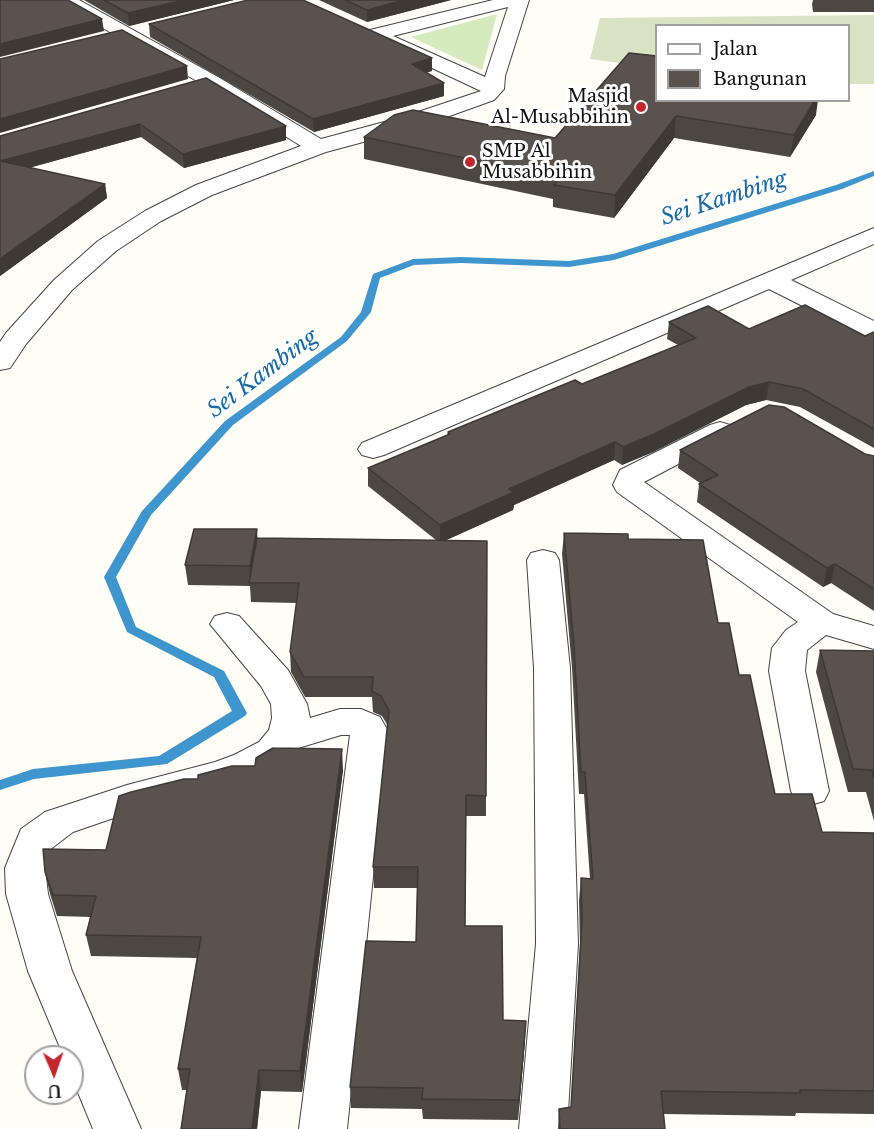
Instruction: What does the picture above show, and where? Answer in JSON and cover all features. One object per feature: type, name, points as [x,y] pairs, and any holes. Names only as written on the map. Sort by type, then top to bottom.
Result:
[{"type":"street","points":[[66,0],[211,81],[318,147]]},
{"type":"street","points":[[377,34],[518,0]]},
{"type":"street","points":[[0,362],[16,339],[63,285],[107,246],[153,216],[204,190],[318,147],[411,122],[487,96],[494,89],[495,76],[518,0]]},
{"type":"street","points":[[102,39],[157,25]]},
{"type":"street","points":[[357,26],[494,89]]},
{"type":"street","points":[[189,87],[211,81]]},
{"type":"street","points":[[373,449],[874,235]]},
{"type":"street","points":[[771,279],[874,332]]},
{"type":"street","points":[[747,418],[631,477],[628,485],[821,622],[874,639]]},
{"type":"street","points":[[543,560],[552,668],[557,944],[543,1129]]},
{"type":"street","points":[[810,791],[787,671],[787,657],[790,648],[798,638],[821,622]]},
{"type":"street","points":[[117,1129],[50,971],[27,894],[25,868],[35,840],[59,822],[126,799],[223,774],[248,765],[272,751],[286,734],[291,718],[289,705],[275,679],[227,624]]},
{"type":"street","points":[[280,740],[340,722],[361,722],[368,726],[369,731],[323,1129]]},
{"type":"green space","points":[[497,14],[482,70],[411,37]]},
{"type":"green space","points":[[874,15],[874,84],[850,84],[850,24],[655,24],[655,68],[590,59],[600,18]]},
{"type":"building","points":[[0,0],[68,0],[102,19],[0,44]]},
{"type":"building","points":[[104,0],[184,0],[128,13]]},
{"type":"building","points":[[248,0],[303,0],[432,58],[412,64],[444,83],[313,119],[149,24]]},
{"type":"building","points":[[345,0],[404,0],[367,10]]},
{"type":"building","points":[[122,30],[187,66],[0,119],[0,59]]},
{"type":"building","points":[[629,53],[655,56],[655,102],[814,102],[794,135],[676,116],[615,195],[554,185],[560,178],[364,137],[394,115],[413,110],[555,138]]},
{"type":"building","points":[[206,78],[286,126],[183,154],[140,124],[0,161],[0,136]]},
{"type":"building","points":[[0,161],[105,184],[0,259]]},
{"type":"building","points":[[805,305],[865,336],[874,332],[874,429],[803,389],[769,382],[749,387],[623,447],[615,442],[509,489],[514,492],[440,525],[368,468],[450,434],[448,432],[575,380],[582,384],[696,338],[669,322],[708,306],[749,329]]},
{"type":"building","points":[[769,405],[784,407],[865,454],[874,456],[874,589],[835,564],[827,568],[699,484],[718,475],[680,450]]},
{"type":"building","points":[[194,529],[257,529],[250,566],[185,565]]},
{"type":"building","points":[[564,533],[628,534],[628,539],[703,540],[718,623],[729,623],[739,675],[750,675],[775,794],[812,794],[822,832],[874,833],[874,1091],[800,1090],[800,1093],[661,1091],[665,1129],[560,1129],[559,1109],[571,1107],[582,921],[581,878],[593,879],[585,772],[581,772],[574,646]]},
{"type":"building","points":[[257,538],[487,541],[486,796],[466,795],[465,926],[502,926],[503,1020],[526,1021],[519,1100],[422,1099],[423,1088],[350,1087],[366,941],[416,942],[418,867],[373,867],[389,710],[381,696],[372,691],[373,677],[304,677],[290,652],[299,583],[249,583]]},
{"type":"building","points":[[820,650],[874,651],[874,778],[872,770],[853,769]]},
{"type":"building","points":[[273,748],[342,749],[300,1071],[259,1070],[252,1129],[181,1129],[190,1069],[178,1069],[201,937],[86,935],[96,896],[53,895],[45,872],[43,849],[106,850],[119,796],[184,779],[198,779],[198,775],[232,766],[255,766],[256,758]]},
{"type":"waterway","name":"Sei Kambing","points":[[0,785],[33,774],[162,761],[240,713],[219,674],[131,629],[110,577],[146,513],[229,423],[344,339],[366,312],[376,276],[413,262],[461,260],[569,264],[614,257],[839,187],[874,173]]},
{"type":"place","name":"Masjid Al-Musabbihin","points":[[641,107]]},
{"type":"place","name":"SMP Al Musabbihin","points":[[470,162]]}]
